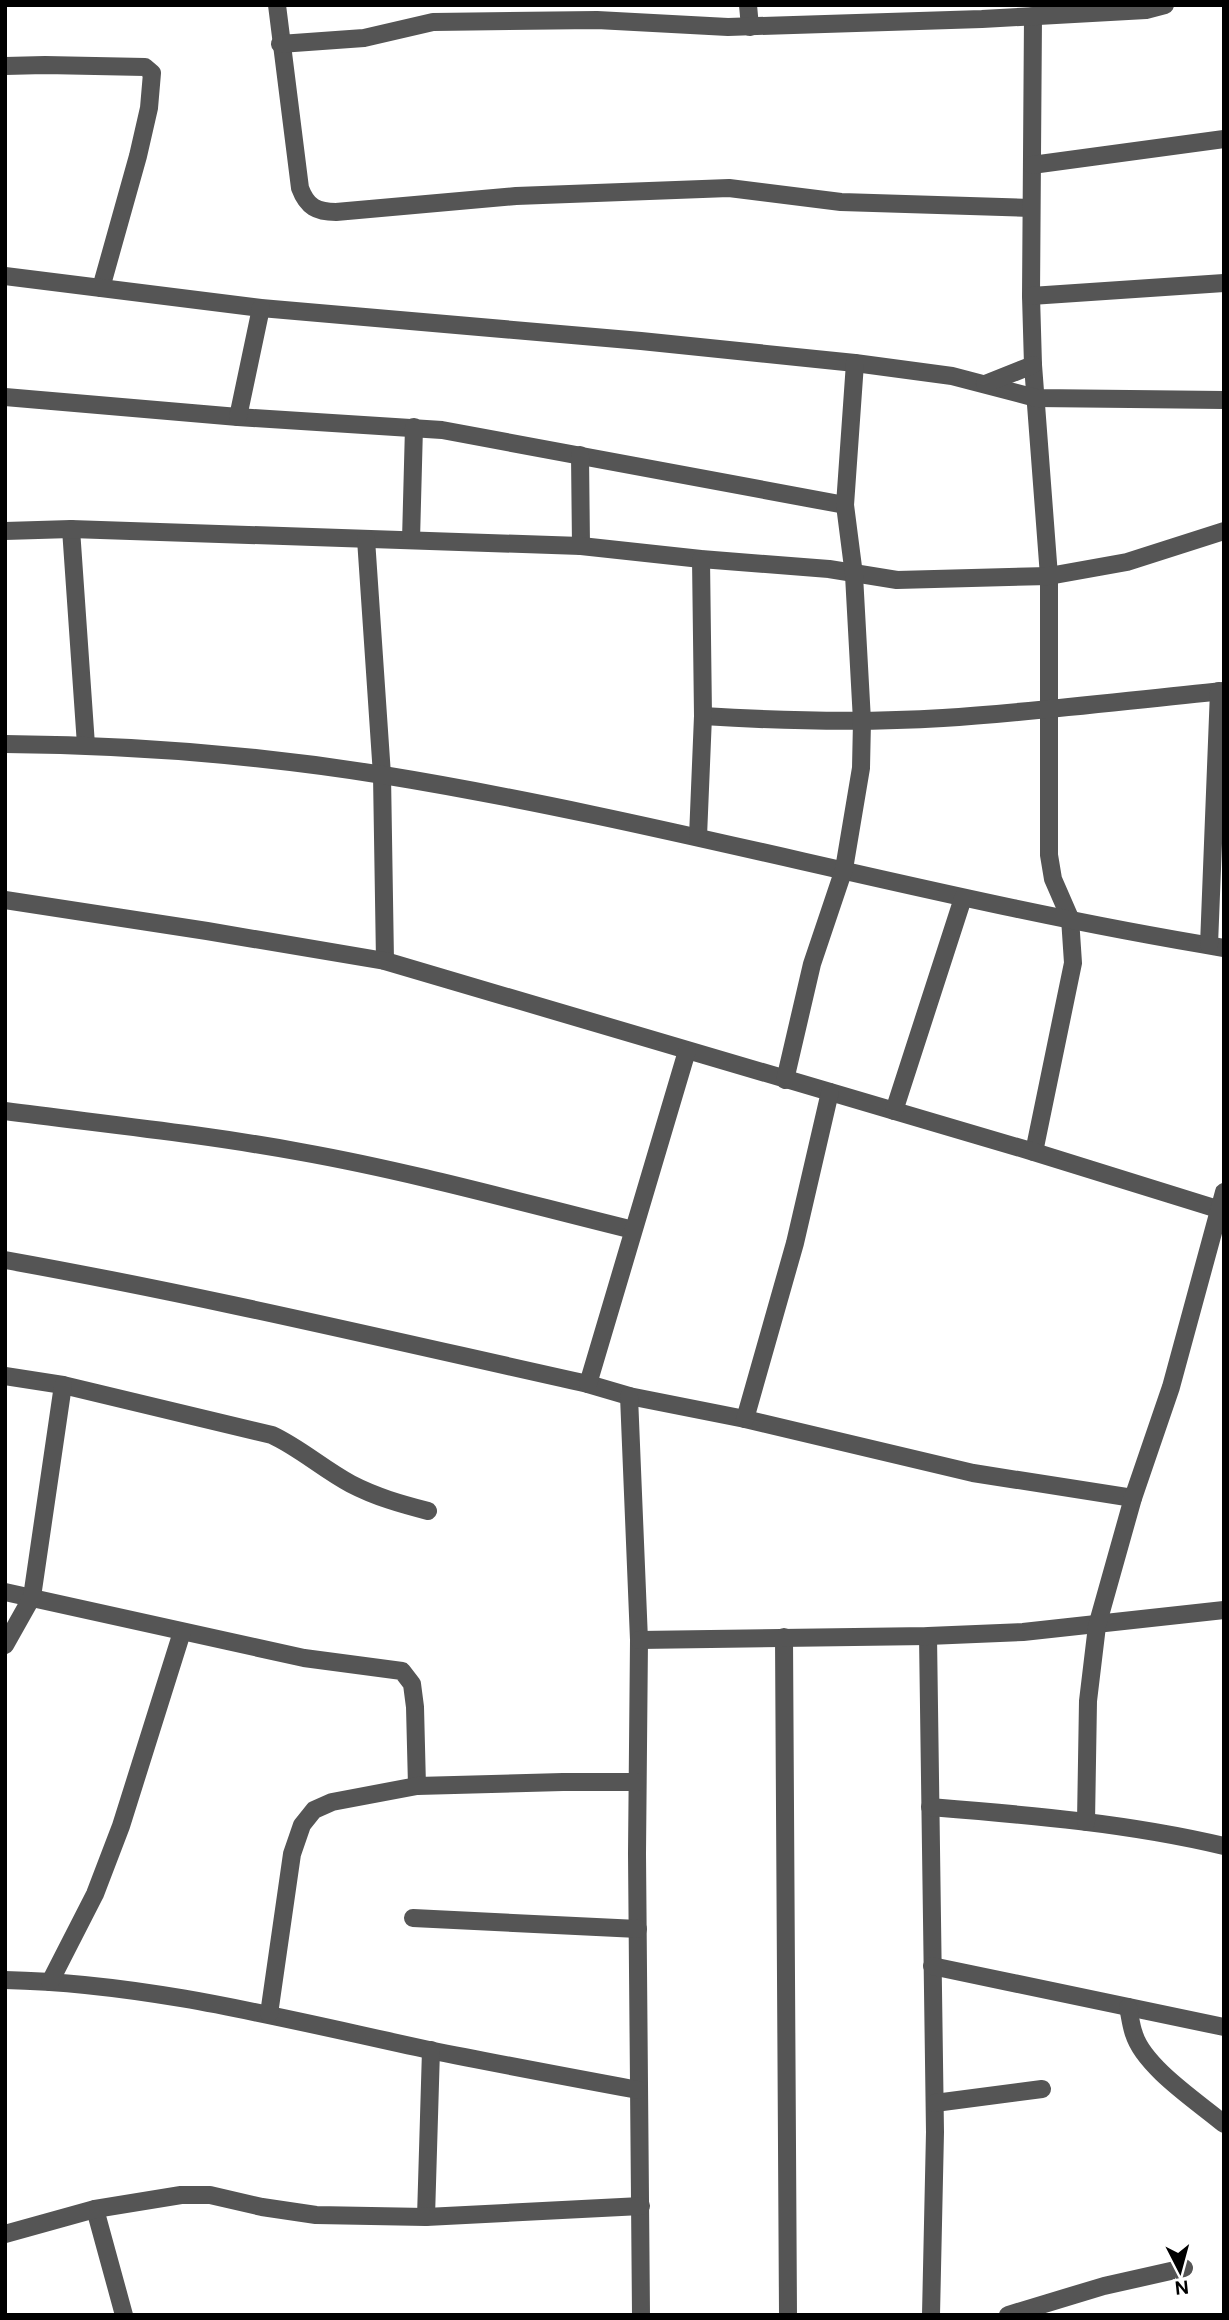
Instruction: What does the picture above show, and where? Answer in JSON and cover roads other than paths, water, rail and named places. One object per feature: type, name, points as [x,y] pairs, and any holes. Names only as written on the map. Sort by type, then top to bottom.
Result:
[{"type":"street","points":[[277,5],[300,188],[305,201],[323,212],[516,196],[729,188],[864,204],[1031,208]]},
{"type":"street","points":[[748,5],[751,27]]},
{"type":"street","points":[[280,44],[364,37],[433,22],[597,20],[751,27],[1033,16],[1056,10],[1146,10],[1165,5]]},
{"type":"street","points":[[1033,16],[1031,296],[1033,365],[1049,576],[1050,867],[1070,918],[1073,963],[1034,1152]]},
{"type":"street","points":[[5,66],[145,67],[152,73],[149,108],[138,156],[101,288]]},
{"type":"street","points":[[1032,165],[1224,139]]},
{"type":"street","points":[[5,276],[261,308],[641,341],[855,363],[930,373],[1036,398],[1224,400]]},
{"type":"street","points":[[1031,296],[1224,283]]},
{"type":"street","points":[[238,417],[261,308]]},
{"type":"street","points":[[785,1080],[813,964],[845,869],[861,768],[862,721],[853,575],[845,505],[855,363]]},
{"type":"street","points":[[985,384],[1033,365]]},
{"type":"street","points":[[5,397],[238,417],[414,427],[845,505]]},
{"type":"street","points":[[411,540],[414,427]]},
{"type":"street","points":[[580,455],[581,546]]},
{"type":"street","points":[[5,531],[71,529],[581,546],[829,569],[897,580],[1049,576],[1127,562],[1224,531]]},
{"type":"street","points":[[71,529],[86,745]]},
{"type":"street","points":[[366,539],[382,775],[385,961]]},
{"type":"street","points":[[698,837],[703,716],[701,559]]},
{"type":"street","points":[[5,744],[86,745],[211,754],[382,775],[698,837],[963,898],[1216,947],[1222,691],[943,718],[777,721],[703,716]]},
{"type":"street","points":[[894,1111],[963,898]]},
{"type":"street","points":[[5,900],[385,961],[785,1080],[1222,1204],[1171,1387],[1133,1497],[1097,1626],[1088,1700],[1086,1822]]},
{"type":"street","points":[[588,1384],[687,1051]]},
{"type":"street","points":[[745,1419],[794,1243],[830,1092]]},
{"type":"street","points":[[5,1111],[303,1152],[633,1230]]},
{"type":"street","points":[[5,1260],[135,1284],[588,1384],[629,1396],[745,1419],[973,1474],[1133,1497]]},
{"type":"street","points":[[5,1376],[63,1385],[272,1435],[349,1483],[383,1499],[428,1511]]},
{"type":"street","points":[[5,1645],[32,1597],[63,1385]]},
{"type":"street","points":[[629,1396],[639,1640],[637,1782],[640,2315]]},
{"type":"street","points":[[5,1591],[304,1658],[402,1671],[412,1684],[415,1707],[416,1786]]},
{"type":"street","points":[[639,1640],[928,1636],[1097,1626],[1224,1610]]},
{"type":"street","points":[[50,1982],[95,1894],[121,1826],[182,1632]]},
{"type":"street","points":[[928,1636],[934,2104],[932,2315]]},
{"type":"street","points":[[784,1637],[788,2315]]},
{"type":"street","points":[[268,2014],[292,1854],[302,1825],[314,1810],[332,1802],[416,1786],[637,1782]]},
{"type":"street","points":[[930,1807],[1086,1822],[1224,1846]]},
{"type":"street","points":[[413,1918],[638,1929]]},
{"type":"street","points":[[932,1966],[1224,2027]]},
{"type":"street","points":[[5,1980],[105,1987],[268,2014],[430,2050],[638,2090]]},
{"type":"street","points":[[1128,2007],[1134,2036],[1143,2052],[1161,2071],[1224,2124]]},
{"type":"street","points":[[426,2217],[430,2050]]},
{"type":"street","points":[[934,2104],[1042,2089]]},
{"type":"street","points":[[5,2235],[94,2209],[158,2197],[210,2195],[262,2207],[316,2215],[426,2217],[641,2207]]},
{"type":"street","points":[[94,2209],[124,2315]]},
{"type":"street","points":[[1008,2315],[1104,2286],[1184,2268]]}]
